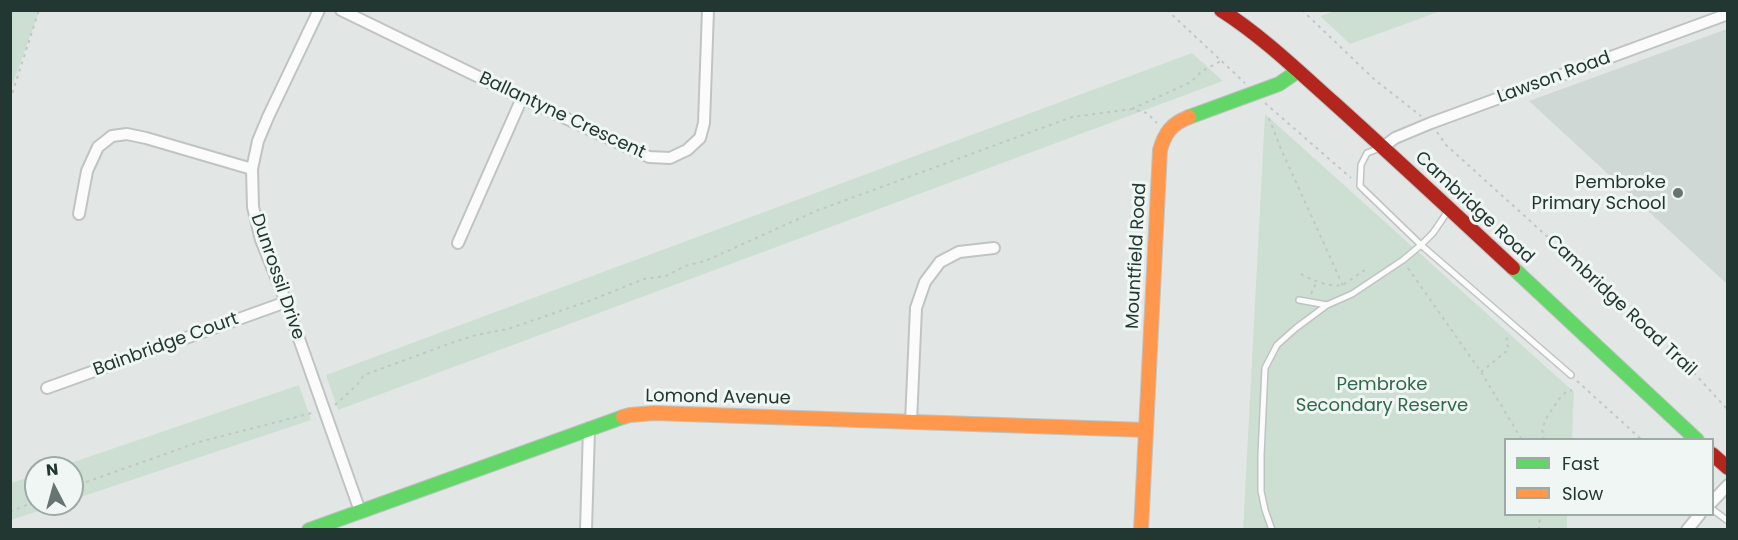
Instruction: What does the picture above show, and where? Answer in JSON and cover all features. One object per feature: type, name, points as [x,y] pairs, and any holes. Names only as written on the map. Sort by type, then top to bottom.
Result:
[{"type":"street","name":"Dunrossil Drive","points":[[319,10],[258,141],[252,169],[253,207],[261,240],[286,302],[360,511]]},
{"type":"street","name":"Ballantyne Crescent","points":[[341,10],[522,99],[649,157],[670,158],[687,150],[700,138],[704,123],[708,10]]},
{"type":"street","name":"Cambridge Road","points":[[1221,10],[1298,71],[1383,147],[1695,438]]},
{"type":"street","name":"Lawson Road","points":[[1383,147],[1395,138],[1431,123],[1728,14]]},
{"type":"street","name":"Mountfield Road","points":[[1141,530],[1160,150],[1166,132],[1181,120],[1261,98],[1298,71]]},
{"type":"street","points":[[458,243],[522,99]]},
{"type":"street","points":[[80,214],[87,171],[98,147],[112,136],[127,134],[146,138],[252,169]]},
{"type":"street","points":[[911,422],[916,308],[925,282],[940,262],[958,252],[994,248]]},
{"type":"street","name":"Bainbridge Court","points":[[47,388],[286,302]]},
{"type":"street","name":"Lomond Avenue","points":[[309,530],[630,415],[654,413],[1146,430]]},
{"type":"street","points":[[586,530],[589,428]]},
{"type":"street","points":[[1714,455],[1728,468]]},
{"type":"street","points":[[1714,500],[1728,485]]},
{"type":"street","points":[[1688,530],[1698,516]]},
{"type":"lane","points":[[1383,147],[1367,153],[1361,165],[1360,186],[1421,245],[1571,375]]},
{"type":"lane","points":[[1272,530],[1262,491],[1261,455],[1265,368],[1277,345],[1327,306],[1348,296],[1403,260],[1433,233],[1448,210]]},
{"type":"lane","points":[[1299,300],[1327,306]]},
{"type":"lane","points":[[1714,510],[1728,521]]},
{"type":"path","points":[[10,100],[39,10]]},
{"type":"path","points":[[1167,10],[1360,186]]},
{"type":"path","name":"Cambridge Road Trail","points":[[1302,10],[1375,80],[1431,123],[1446,145],[1663,341],[1728,410]]},
{"type":"path","points":[[335,405],[357,385],[364,375],[371,372],[476,335],[508,329],[644,279],[666,276],[816,211],[1072,117],[1132,109],[1191,82],[1202,71],[1221,61]]},
{"type":"path","points":[[1132,109],[1147,113],[1158,124]]},
{"type":"path","points":[[1269,118],[1285,159],[1348,296]]},
{"type":"path","points":[[1403,260],[1481,372],[1521,438]]},
{"type":"path","points":[[1301,274],[1336,286],[1365,270]]},
{"type":"path","points":[[1307,302],[1317,281]]},
{"type":"path","points":[[1481,372],[1508,350],[1506,340],[1509,333]]},
{"type":"path","points":[[1571,375],[1640,438]]},
{"type":"path","points":[[1544,438],[1542,429],[1547,417],[1559,399],[1572,390]]},
{"type":"path","points":[[84,483],[199,442],[312,413]]},
{"type":"path","points":[[10,512],[24,506]]},
{"type":"shaded area","name":"Pembroke Primary School","points":[[1728,29],[1727,284],[1529,101]]},
{"type":"green space","points":[[10,11],[39,11],[11,89]]},
{"type":"green space","points":[[1335,11],[1441,11],[1350,44],[1320,16]]},
{"type":"green space","points":[[1192,53],[1223,81],[338,410],[326,375]]},
{"type":"green space","name":"Pembroke Secondary Reserve","points":[[1265,114],[1574,392],[1572,438],[1504,438],[1504,516],[1567,516],[1567,529],[1243,530]]},
{"type":"green space","points":[[299,385],[311,420],[84,496],[84,458]]},
{"type":"green space","points":[[24,479],[24,516],[11,520],[11,483]]},
{"type":"traffic: fast","points":[[1189,117],[1279,84],[1298,71]]},
{"type":"traffic: fast","points":[[1513,268],[1695,438]]},
{"type":"traffic: fast","points":[[309,530],[623,417]]},
{"type":"traffic: slow","points":[[1141,530],[1160,150],[1170,130],[1189,117]]},
{"type":"traffic: slow","points":[[623,417],[654,413],[1146,430]]},
{"type":"traffic: jam","points":[[1221,10],[1251,31],[1293,66],[1513,268]]},
{"type":"traffic: jam","points":[[1714,456],[1728,468]]},
{"type":"place","name":"Pembroke Primary School","points":[[1678,193]]}]
